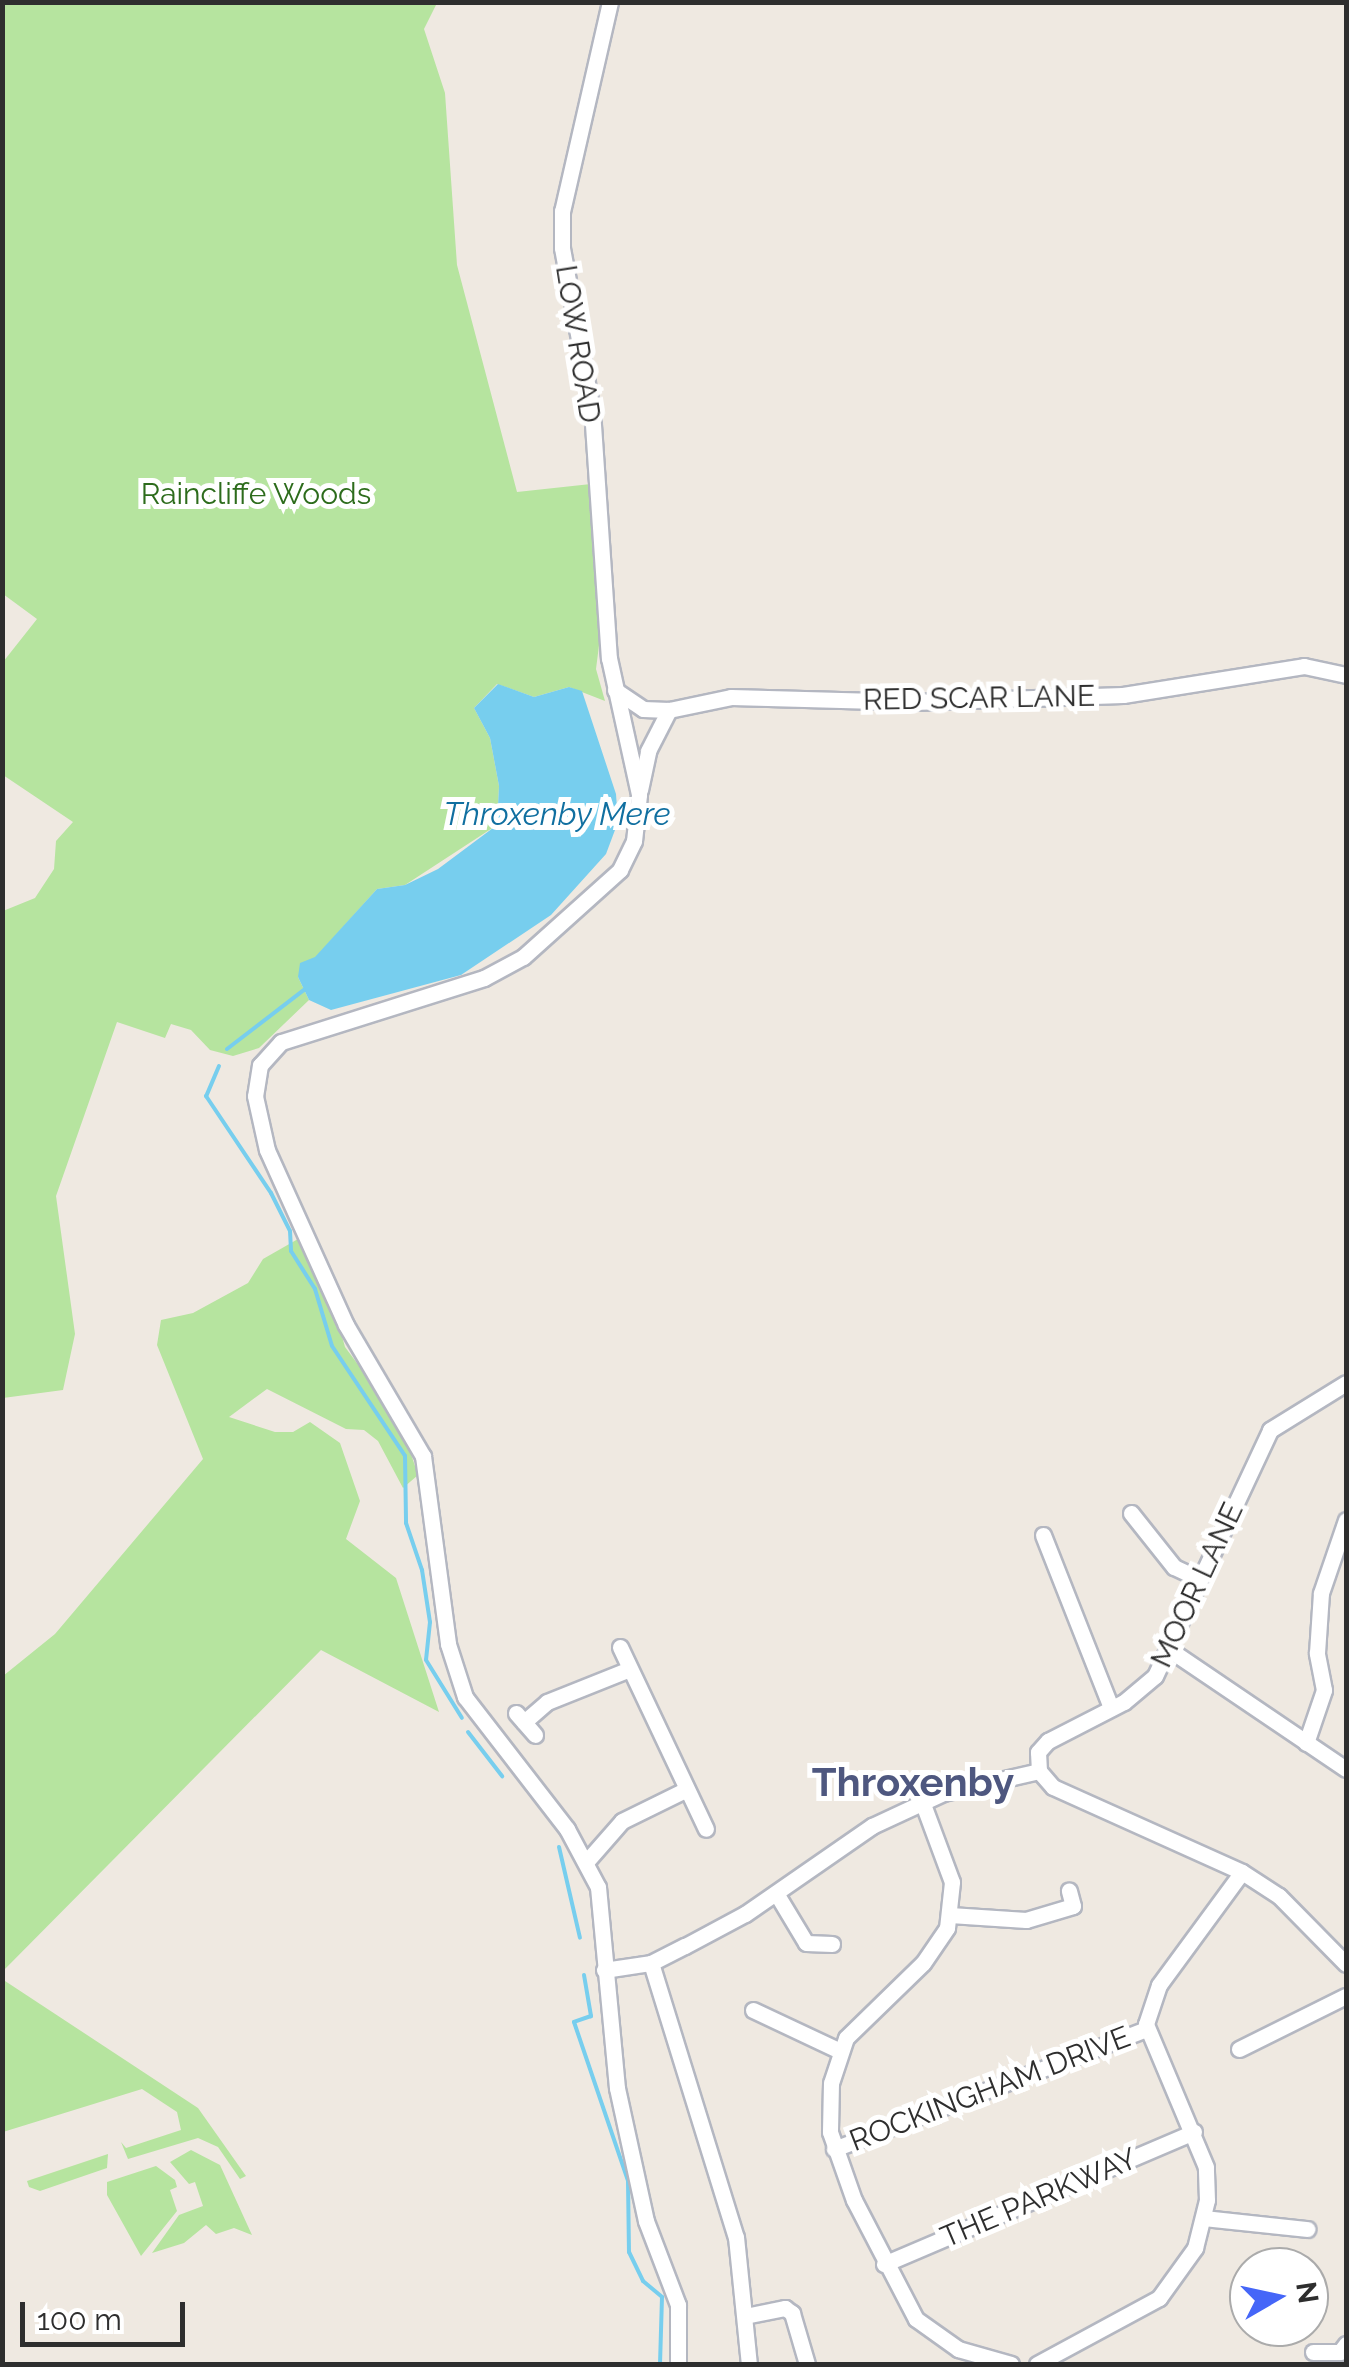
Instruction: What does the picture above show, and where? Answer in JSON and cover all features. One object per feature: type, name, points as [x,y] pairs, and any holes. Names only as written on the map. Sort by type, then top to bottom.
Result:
[{"type":"street","name":"LOW ROAD","points":[[610,2],[562,211],[564,269],[592,410],[615,690],[640,795]]},
{"type":"street","name":"RED SCAR LANE","points":[[615,690],[642,709],[669,710],[730,697],[914,702],[1123,695],[1304,666],[1346,675]]},
{"type":"street","points":[[669,710],[648,751],[637,828],[620,870],[542,943],[484,978],[281,1042],[260,1065],[255,1096],[267,1150],[346,1325],[423,1456],[448,1644],[466,1697],[588,1861],[598,1886],[617,2088],[646,2220],[678,2304],[678,2364]]},
{"type":"street","name":"MOOR LANE","points":[[1039,1771],[1038,1752],[1048,1741],[1141,1690],[1170,1650],[1270,1430],[1346,1383]]},
{"type":"street","points":[[1130,1511],[1174,1567],[1200,1579]]},
{"type":"street","points":[[1306,1743],[1324,1690],[1318,1653],[1321,1593],[1346,1520]]},
{"type":"street","points":[[1042,1534],[1111,1708]]},
{"type":"street","points":[[620,1647],[706,1829]]},
{"type":"street","points":[[1170,1650],[1346,1769]]},
{"type":"street","points":[[525,1723],[547,1702],[630,1668]]},
{"type":"street","points":[[604,1970],[651,1963],[776,1893],[872,1826],[954,1790],[1039,1771],[1054,1787],[1242,1872],[1278,1896],[1346,1964]]},
{"type":"street","points":[[588,1861],[622,1821],[687,1789]]},
{"type":"street","points":[[924,1804],[949,1870],[950,1915],[941,1944],[858,2022],[840,2051],[828,2109],[834,2149],[902,2302],[930,2332],[958,2350],[1011,2364]]},
{"type":"street","points":[[1037,2364],[1164,2295],[1188,2263],[1204,2218],[1208,2184],[1194,2132],[1146,2029],[1153,1995],[1242,1872]]},
{"type":"street","points":[[776,1893],[806,1942],[832,1944]]},
{"type":"street","points":[[950,1915],[1010,1922],[1071,1899]]},
{"type":"street","points":[[651,1963],[736,2237],[749,2364]]},
{"type":"street","points":[[1240,2049],[1346,1996]]},
{"type":"street","points":[[753,2010],[840,2051]]},
{"type":"street","name":"ROCKINGHAM DRIVE","points":[[834,2149],[1146,2029]]},
{"type":"street","name":"THE PARKWAY","points":[[884,2264],[1194,2132]]},
{"type":"street","points":[[1204,2218],[1307,2229]]},
{"type":"street","points":[[744,2316],[786,2308],[792,2313],[806,2364]]},
{"type":"street","points":[[1313,2352],[1340,2352],[1346,2344]]},
{"type":"green space","name":"Raincliffe Woods","points":[[3,3],[437,3],[424,29],[445,93],[457,265],[517,492],[591,484],[603,614],[596,669],[605,701],[569,687],[534,697],[497,684],[474,708],[490,738],[499,786],[497,825],[405,885],[377,889],[298,977],[309,1000],[259,1048],[233,1056],[210,1050],[191,1030],[171,1024],[165,1038],[117,1022],[56,1196],[75,1334],[63,1390],[3,1398],[3,911],[35,898],[54,869],[56,841],[73,822],[3,775],[3,662],[37,619],[3,594]]},
{"type":"green space","points":[[298,1239],[332,1301],[345,1347],[400,1421],[418,1475],[403,1488],[378,1441],[364,1430],[346,1429],[267,1389],[229,1417],[275,1432],[293,1432],[310,1422],[340,1443],[360,1501],[346,1539],[396,1578],[439,1712],[321,1650],[3,1971],[3,1676],[55,1634],[203,1459],[157,1345],[161,1320],[193,1313],[248,1283],[263,1259]]},
{"type":"green space","points":[[2,1979],[198,2108],[246,2176],[240,2179],[218,2147],[198,2138],[128,2159],[121,2142],[126,2148],[181,2130],[177,2112],[142,2089],[3,2132]]},
{"type":"green space","points":[[191,2150],[220,2165],[252,2235],[234,2228],[216,2234],[206,2225],[184,2243],[152,2253],[179,2215],[203,2206],[195,2182],[189,2184],[170,2162]]},
{"type":"green space","points":[[108,2154],[107,2168],[40,2191],[29,2187],[27,2181]]},
{"type":"green space","points":[[156,2166],[175,2180],[177,2187],[170,2190],[177,2211],[141,2256],[107,2195],[107,2182]]},
{"type":"water","name":"Throxenby Mere","points":[[498,684],[534,697],[569,687],[582,691],[616,794],[618,822],[606,854],[551,915],[461,975],[331,1010],[309,1000],[298,977],[300,963],[315,957],[377,889],[405,885],[438,869],[497,825],[499,786],[490,738],[474,708]]},
{"type":"waterway","points":[[227,1049],[304,990]]},
{"type":"waterway","points":[[219,1066],[206,1096],[271,1193],[290,1231],[291,1251],[315,1289],[332,1346],[405,1456],[406,1523],[422,1570],[430,1622],[426,1660],[462,1718]]},
{"type":"waterway","points":[[468,1732],[502,1776]]},
{"type":"waterway","points":[[559,1847],[580,1938]]},
{"type":"waterway","points":[[584,1975],[591,2016],[574,2022],[628,2181],[629,2252],[643,2281],[662,2297],[660,2364]]},
{"type":"district","name":"Throxenby","points":[[913,1782]]}]
